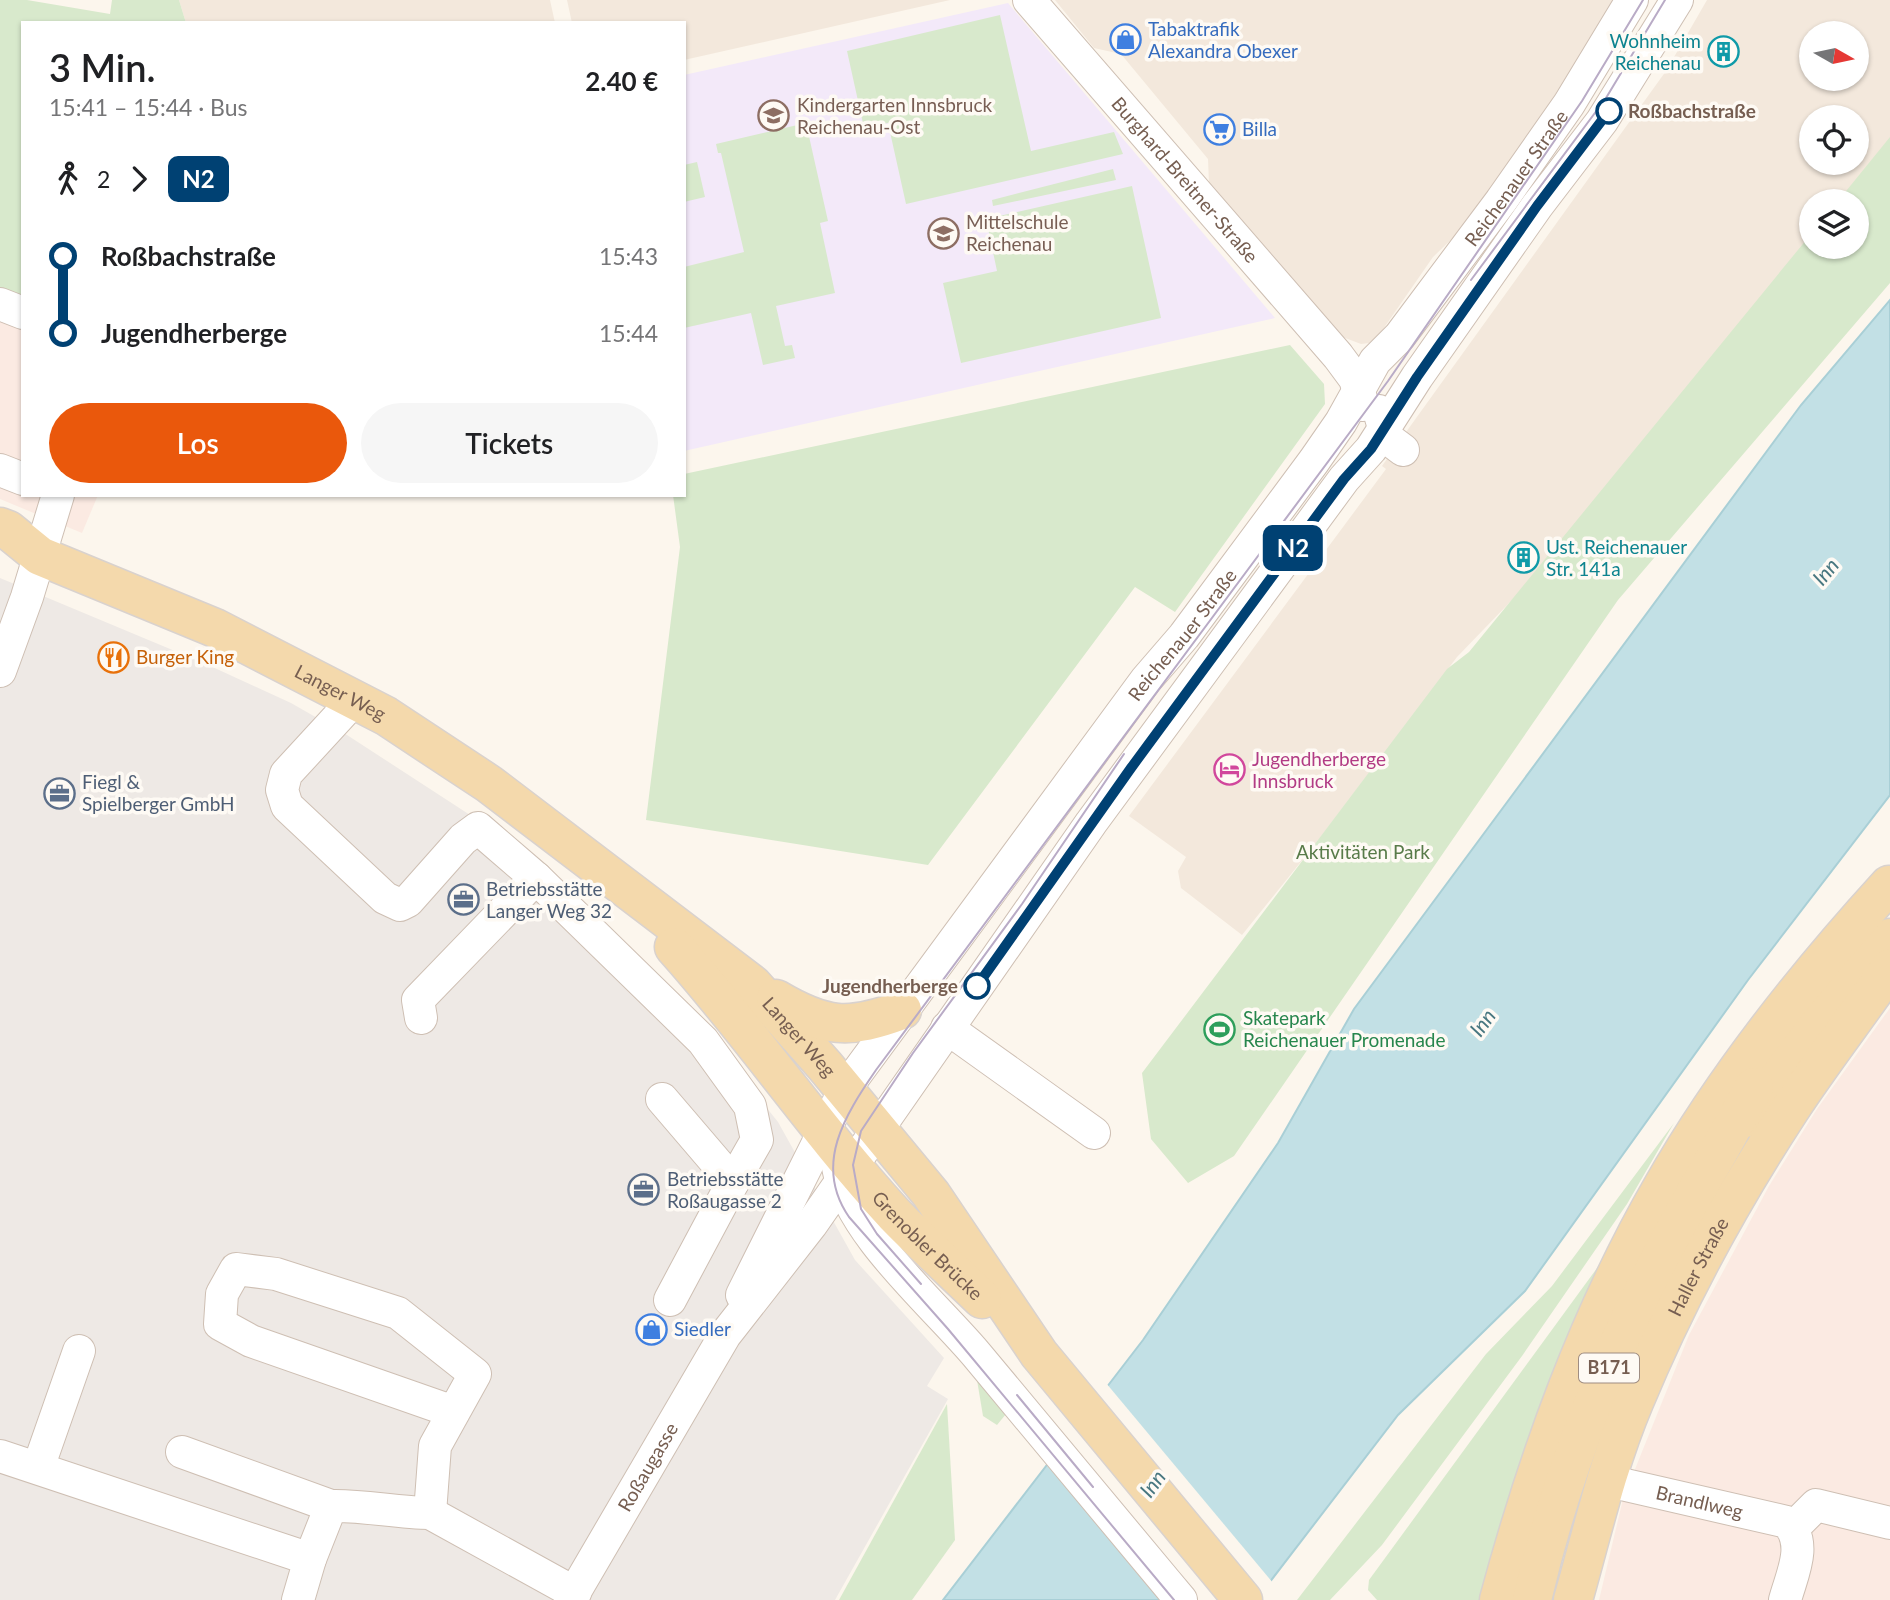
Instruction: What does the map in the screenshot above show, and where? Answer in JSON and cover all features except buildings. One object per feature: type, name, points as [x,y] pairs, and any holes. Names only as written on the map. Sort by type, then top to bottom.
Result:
[{"type":"main road","name":"Langer Weg","points":[[0,527],[8,530],[40,555],[215,628],[355,699],[386,716],[489,784],[752,985],[877,1129]]},
{"type":"main road","name":"Langer Weg","points":[[0,554],[40,555]]},
{"type":"main road","name":"Langer Weg","points":[[612,878],[725,1004],[838,1155]]},
{"type":"main road","points":[[1499,1600],[1529,1495],[1560,1403],[1596,1319],[1663,1186],[1758,1041],[1833,947],[1890,885]]},
{"type":"main road","name":"Haller Straße","points":[[1532,1600],[1553,1522],[1592,1406],[1647,1285],[1769,1059],[1890,885]]},
{"type":"main road","name":"Haller Straße","points":[[1716,1158],[1837,997],[1890,938]]},
{"type":"main road","name":"Haller Straße","points":[[1573,1600],[1604,1480],[1633,1402],[1664,1336],[1737,1195],[1790,1110],[1890,968]]},
{"type":"main road","points":[[752,985],[797,1012],[820,1021],[841,1025],[866,1022],[902,1010]]},
{"type":"main road","name":"Grenobler Brücke","points":[[877,1129],[916,1176],[1039,1354],[1243,1600]]},
{"type":"main road","name":"Grenobler Brücke","points":[[838,1155],[1039,1354]]},
{"type":"street","name":"Burghard-Breitner-Straße","points":[[1029,0],[1341,359],[1360,389],[1363,429],[1344,479]]},
{"type":"street","name":"Reichenauer Straße","points":[[838,1155],[845,1089],[1146,680],[1184,636],[1306,472],[1341,422],[1375,362],[1400,336],[1539,146],[1632,0]]},
{"type":"street","name":"Reichenauer Straße","points":[[838,1155],[877,1129],[1131,768],[1344,479],[1393,440],[1537,206],[1602,121],[1677,0]]},
{"type":"street","points":[[0,304],[21,312]]},
{"type":"street","points":[[1393,440],[1379,400],[1400,336]]},
{"type":"street","points":[[1341,359],[1358,363],[1375,362]]},
{"type":"street","points":[[0,470],[21,478]]},
{"type":"street","points":[[0,671],[57,497]]},
{"type":"street","points":[[355,699],[286,774],[282,790],[287,806],[385,898],[400,905],[408,901],[463,839],[478,828],[527,871],[703,1041],[750,1106],[757,1140],[670,1300]]},
{"type":"street","points":[[421,1018],[418,1000],[527,871],[549,829]]},
{"type":"street","points":[[947,1028],[1094,1133]]},
{"type":"street","points":[[903,1091],[906,1142],[916,1176]]},
{"type":"street","points":[[662,1099],[733,1182]]},
{"type":"street","points":[[838,1155],[864,1228],[1003,1387],[1181,1600]]},
{"type":"street","name":"Roßaugasse","points":[[572,1596],[725,1335],[758,1260],[838,1155]]},
{"type":"street","name":"Roßaugasse","points":[[725,1335],[811,1225],[838,1155]]},
{"type":"street","points":[[430,1513],[435,1446],[454,1412],[475,1374],[398,1313],[276,1274],[236,1269],[222,1294],[220,1324],[251,1341],[454,1412]]},
{"type":"street","points":[[38,1468],[79,1351]]},
{"type":"street","points":[[182,1452],[331,1506],[370,1505],[405,1513],[430,1513],[572,1596]]},
{"type":"street","points":[[0,1456],[310,1559]]},
{"type":"street","name":"Brandlweg","points":[[1604,1480],[1775,1517],[1787,1522],[1796,1539]]},
{"type":"street","points":[[1785,1600],[1796,1539],[1816,1505],[1890,1523]]},
{"type":"street","points":[[298,1600],[310,1559],[331,1506]]},
{"type":"shaded area","points":[[179,0],[550,0],[555,21],[185,21]]},
{"type":"shaded area","points":[[567,0],[950,0],[686,60],[686,21],[572,21]]},
{"type":"shaded area","points":[[1055,0],[1617,0],[1510,166],[1458,233],[1433,257],[1379,335],[1369,343],[1361,344],[1340,336],[1209,184],[1208,159],[1121,54],[1094,48]]},
{"type":"shaded area","points":[[1707,0],[1890,0],[1890,140],[1869,166],[1869,105],[1799,105],[1799,175],[1861,175],[1850,189],[1799,189],[1799,252],[1542,569],[1457,657],[1316,843],[1242,935],[1181,888],[1178,871],[1186,857],[1129,816],[1386,469],[1382,466],[1666,71]]},
{"type":"shaded area","name":"Mittelschule Reichenau","points":[[1008,3],[1275,318],[686,451],[686,75]]},
{"type":"shaded area","points":[[0,290],[21,297],[21,497],[97,497],[82,533],[0,499]]},
{"type":"shaded area","points":[[0,578],[206,664],[291,703],[347,735],[467,813],[503,841],[694,1017],[778,1122],[855,1260],[944,1358],[927,1386],[948,1399],[835,1600],[0,1600]]},
{"type":"shaded area","points":[[1890,1008],[1890,1600],[1599,1600],[1623,1499],[1689,1335],[1769,1186],[1817,1109]]},
{"type":"green space","points":[[0,0],[27,0],[110,14],[112,0],[179,0],[185,21],[21,21],[21,297],[0,290]]},
{"type":"green space","points":[[1000,15],[1031,151],[1114,132],[1123,154],[906,204],[888,123],[864,128],[847,51]]},
{"type":"green space","points":[[806,123],[828,221],[820,223],[835,293],[776,306],[785,346],[792,345],[795,358],[763,365],[751,313],[686,328],[686,266],[744,252],[721,153],[718,153],[716,144]]},
{"type":"green space","name":"Aktivitäten Park","points":[[1890,137],[1890,283],[1618,600],[1234,1156],[1188,1183],[1151,1139],[1142,1073],[1447,669],[1469,652],[1799,249],[1799,259],[1869,259],[1869,189],[1848,189],[1859,175],[1869,175],[1869,163]]},
{"type":"green space","points":[[697,162],[705,197],[686,202],[686,165]]},
{"type":"green space","points":[[1113,169],[1116,180],[993,206],[992,200]]},
{"type":"green space","points":[[1132,186],[1161,318],[961,363],[943,283],[997,271],[986,219]]},
{"type":"green space","points":[[1290,345],[1324,384],[1325,404],[1175,612],[1135,587],[928,865],[646,820],[680,547],[673,497],[686,497],[686,474]]},
{"type":"green space","points":[[1674,1123],[1627,1204],[1522,1356],[1382,1545],[1330,1600],[1297,1600],[1486,1354],[1552,1286]]},
{"type":"green space","points":[[1619,1238],[1487,1600],[1377,1600],[1368,1590],[1369,1580]]},
{"type":"green space","points":[[977,1380],[1006,1414],[997,1425],[983,1416]]},
{"type":"green space","points":[[947,1404],[955,1540],[912,1600],[839,1600]]},
{"type":"water","name":"Inn","points":[[1890,300],[1890,795],[1748,980],[1525,1291],[1398,1415],[1256,1600],[943,1600],[1143,1340],[1278,1143],[1354,1009],[1801,405]]},
{"type":"pier","points":[[1106,1383],[1273,1583],[1261,1600],[1161,1600],[1045,1461]]},
{"type":"tram line","points":[[1174,1600],[948,1329],[849,1217],[839,1198],[834,1178],[837,1141],[844,1123],[876,1070],[1388,381],[1582,101],[1643,0]]},
{"type":"tram line","points":[[1471,280],[1606,98],[1665,0]]},
{"type":"tram line","points":[[921,1284],[877,1234],[861,1209],[853,1165],[861,1131],[913,1053],[1022,904],[1124,754]]},
{"type":"tram line","points":[[1017,1395],[1093,1487]]},
{"type":"bus line","name":"N2","points":[[977,986],[1162,725],[1344,479],[1362,462],[1417,377],[1537,206],[1609,111]]},
{"type":"place","name":"Tabaktrafik Alexandra Obexer","points":[[1125,40]]},
{"type":"place","name":"Wohnheim Reichenau","points":[[1724,52]]},
{"type":"place","name":"Roßbachstraße","points":[[1609,111]]},
{"type":"place","name":"Kindergarten Innsbruck Reichenau-Ost","points":[[774,116]]},
{"type":"place","name":"Billa","points":[[1219,129]]},
{"type":"place","name":"Mittelschule Reichenau","points":[[943,233]]},
{"type":"place","name":"Ust. Reichenauer Str. 141a","points":[[1523,558]]},
{"type":"place","name":"Burger King","points":[[113,657]]},
{"type":"place","name":"Jugendherberge Innsbruck","points":[[1229,770]]},
{"type":"place","name":"Fiegl & Spielberger GmbH","points":[[59,793]]},
{"type":"place","name":"Betriebsstätte Langer Weg 32","points":[[463,900]]},
{"type":"place","name":"Jugendherberge","points":[[977,986]]},
{"type":"place","name":"Skatepark Reichenauer Promenade","points":[[1220,1029]]},
{"type":"place","name":"Betriebsstätte Roßaugasse 2","points":[[644,1190]]},
{"type":"place","name":"Siedler","points":[[651,1329]]}]
